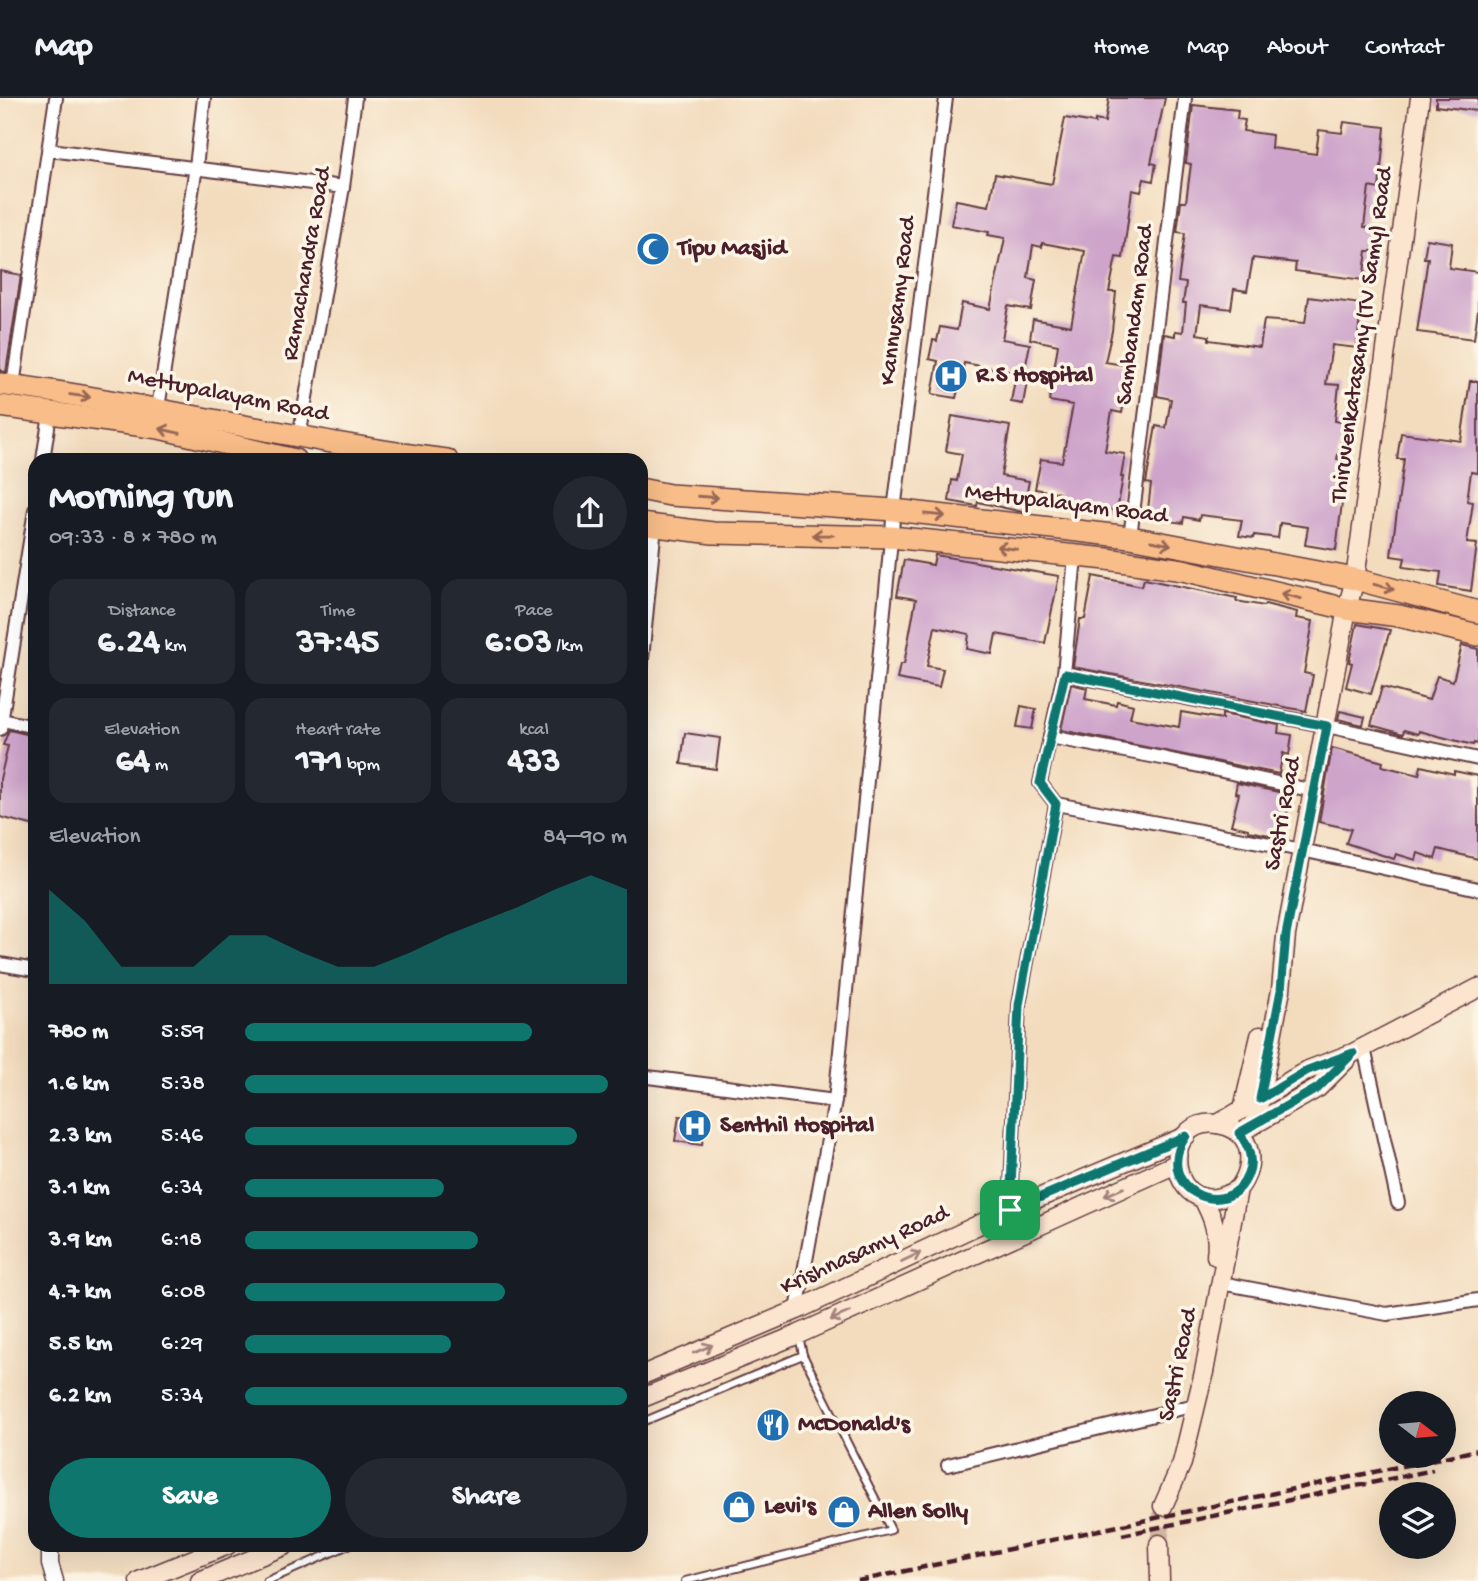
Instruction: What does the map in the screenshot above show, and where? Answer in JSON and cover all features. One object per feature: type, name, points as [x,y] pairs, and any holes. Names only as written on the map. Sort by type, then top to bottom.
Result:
[{"type":"highway","name":"Mettupalayam Road","points":[[6,385],[158,408],[299,438],[400,453]]},
{"type":"highway","name":"Mettupalayam Road","points":[[0,406],[159,428],[235,453]]},
{"type":"highway","name":"Mettupalayam Road","points":[[648,491],[670,495],[894,510],[1130,537],[1355,579],[1478,612]]},
{"type":"highway","name":"Mettupalayam Road","points":[[648,524],[713,533],[891,537],[1183,570],[1347,610],[1399,616],[1478,635]]},
{"type":"main road","name":"Thiruvenkatasamy (TV Samy) Road","points":[[1355,579],[1420,98]]},
{"type":"main road","name":"Sastri Road","points":[[1255,1124],[1281,990],[1286,935],[1355,579]]},
{"type":"main road","name":"Sastri Road","points":[[1243,1109],[1275,966],[1286,935]]},
{"type":"main road","points":[[1218,1124],[1308,1070],[1358,1051],[1478,988]]},
{"type":"main road","points":[[1239,1133],[1318,1088],[1358,1051]]},
{"type":"main road","points":[[1218,1124],[1239,1133],[1247,1143],[1251,1155],[1246,1179],[1238,1189],[1215,1199],[1202,1197],[1184,1185],[1176,1164],[1180,1144],[1186,1136],[1195,1128],[1218,1124]]},
{"type":"main road","name":"Krishnasamy Road","points":[[648,1373],[797,1310],[1010,1210],[1186,1136]]},
{"type":"main road","points":[[648,1396],[799,1334],[1176,1164]]},
{"type":"main road","name":"Sastri Road","points":[[1202,1197],[1214,1218],[1218,1240],[1197,1369],[1173,1457],[1154,1500],[1158,1509],[1182,1462],[1204,1372],[1238,1189]]},
{"type":"main road","points":[[1154,1581],[1154,1545],[1160,1581]]},
{"type":"main road","points":[[139,1581],[212,1552]]},
{"type":"main road","points":[[200,1581],[234,1574],[273,1552]]},
{"type":"street","points":[[6,385],[50,150],[56,98]]},
{"type":"street","points":[[158,408],[196,167],[204,98]]},
{"type":"street","name":"Ramachandra Road","points":[[299,438],[343,187],[355,98]]},
{"type":"street","name":"Kannusamy Road","points":[[797,1310],[835,1101],[891,537],[946,98]]},
{"type":"street","name":"Sambandam Road","points":[[1130,537],[1185,98]]},
{"type":"street","points":[[50,150],[343,187]]},
{"type":"street","points":[[44,453],[50,414]]},
{"type":"street","points":[[235,453],[239,424]]},
{"type":"street","points":[[28,554],[1,724],[28,726]]},
{"type":"street","points":[[1075,557],[1065,674],[1040,783],[1056,804],[1302,850],[1478,889]]},
{"type":"street","points":[[1065,674],[1478,759]]},
{"type":"street","points":[[1050,737],[1314,791]]},
{"type":"street","points":[[1010,1210],[1019,1005],[1056,804]]},
{"type":"street","points":[[0,964],[28,969]]},
{"type":"street","points":[[1358,1051],[1398,1203]]},
{"type":"street","points":[[648,1077],[835,1101]]},
{"type":"street","points":[[1221,1283],[1387,1314],[1478,1300]]},
{"type":"street","points":[[948,1465],[1187,1407]]},
{"type":"street","points":[[50,1552],[55,1581]]},
{"type":"lane","points":[[685,1581],[891,1531],[803,1355],[799,1334]]},
{"type":"lane","points":[[648,1420],[803,1355]]},
{"type":"lane","points":[[267,1581],[333,1552]]},
{"type":"building","points":[[1109,98],[1165,98],[1151,163],[1156,164],[1153,181],[1144,179],[1141,192],[1132,190],[1123,258],[1116,257],[1109,292],[1116,292],[1112,331],[1105,362],[1130,366],[1122,413],[1112,411],[1105,451],[1125,454],[1117,511],[1057,500],[1059,493],[1035,489],[1041,459],[1062,462],[1073,405],[1049,401],[1058,345],[1030,339],[1033,319],[1071,326],[1085,251],[1042,243],[1042,247],[1033,245],[1028,278],[1036,280],[1031,310],[1008,306],[1002,339],[1030,344],[1024,374],[964,363],[956,398],[932,394],[938,361],[929,359],[933,340],[937,341],[940,327],[957,330],[962,303],[990,309],[1005,238],[951,225],[956,200],[989,206],[995,174],[1052,184],[1065,118],[1105,122]]},
{"type":"building","points":[[1436,98],[1478,98],[1478,111],[1436,106]]},
{"type":"building","points":[[1193,105],[1238,110],[1237,119],[1245,120],[1243,131],[1272,135],[1271,148],[1316,154],[1319,130],[1342,133],[1344,122],[1385,127],[1379,189],[1369,187],[1364,227],[1378,229],[1375,251],[1367,251],[1363,280],[1295,271],[1296,263],[1253,258],[1247,291],[1234,289],[1231,309],[1201,305],[1197,334],[1209,336],[1209,340],[1260,347],[1264,320],[1305,323],[1309,297],[1361,304],[1357,348],[1332,345],[1326,384],[1339,385],[1335,421],[1346,423],[1337,459],[1345,460],[1336,550],[1305,545],[1308,527],[1280,523],[1278,538],[1254,535],[1254,538],[1239,536],[1242,520],[1200,515],[1199,520],[1184,517],[1183,523],[1147,518],[1151,484],[1146,483],[1156,426],[1166,428],[1171,399],[1157,396],[1164,334],[1175,336],[1175,331],[1183,332],[1186,283],[1178,282],[1185,233],[1177,232],[1181,202],[1186,202],[1191,164],[1186,163]]},
{"type":"building","points":[[1427,239],[1452,243],[1449,268],[1478,272],[1478,310],[1474,339],[1417,332],[1428,258],[1424,258]]},
{"type":"building","points":[[0,271],[21,275],[6,372],[0,371]]},
{"type":"building","points":[[1016,374],[1028,376],[1023,404],[1011,402]]},
{"type":"building","points":[[1470,381],[1478,381],[1478,473],[1471,472],[1467,501],[1473,502],[1467,543],[1477,544],[1471,591],[1439,586],[1441,572],[1403,567],[1405,558],[1391,556],[1404,459],[1397,459],[1401,433],[1461,441]]},
{"type":"building","points":[[952,416],[1010,426],[1001,476],[1029,481],[1023,512],[978,502],[977,506],[949,501],[952,480],[957,481],[962,454],[946,451]]},
{"type":"building","points":[[935,555],[1059,576],[1045,643],[996,634],[992,654],[967,649],[969,634],[935,627],[927,666],[943,669],[939,687],[897,679],[900,664],[904,664],[916,599],[897,596],[904,560],[933,565]]},
{"type":"building","points":[[1093,576],[1142,586],[1144,579],[1237,598],[1236,601],[1265,604],[1297,612],[1296,618],[1313,621],[1304,673],[1313,675],[1306,711],[1073,667],[1080,619],[1085,619]]},
{"type":"building","points":[[1357,624],[1390,630],[1371,694],[1346,687]]},
{"type":"building","points":[[1462,645],[1478,649],[1478,744],[1419,731],[1418,734],[1404,730],[1403,734],[1371,725],[1382,687],[1429,700],[1437,676],[1453,681]]},
{"type":"building","points":[[1071,684],[1087,688],[1085,699],[1116,705],[1117,701],[1133,705],[1130,718],[1179,727],[1181,712],[1222,719],[1222,714],[1279,725],[1278,733],[1292,735],[1289,755],[1283,753],[1279,774],[1061,730]]},
{"type":"building","points":[[1021,706],[1036,709],[1032,729],[1017,727]]},
{"type":"building","points":[[1340,711],[1365,717],[1363,725],[1338,719]]},
{"type":"building","points":[[9,730],[28,734],[28,824],[0,817],[0,779],[8,746],[3,745]]},
{"type":"building","points":[[685,733],[720,738],[716,769],[681,764]]},
{"type":"building","points":[[1332,748],[1383,762],[1382,766],[1419,775],[1421,766],[1454,774],[1454,771],[1478,776],[1478,859],[1438,849],[1435,859],[1418,853],[1416,860],[1396,854],[1394,859],[1346,843],[1351,829],[1319,822]]},
{"type":"building","points":[[1237,783],[1292,795],[1280,837],[1231,825],[1239,794],[1235,793]]},
{"type":"building","points":[[679,1116],[705,1119],[702,1145],[675,1141]]},
{"type":"tunnel","points":[[1159,1544],[1163,1506]]},
{"type":"railway","points":[[858,1581],[1478,1450]]},
{"type":"railway","points":[[1122,1535],[1433,1470]]},
{"type":"place","name":"Tipu Masjid","points":[[653,249]]},
{"type":"place","name":"R.S Hospital","points":[[951,376]]},
{"type":"place","name":"Senthil Hospital","points":[[695,1126]]},
{"type":"place","name":"McDonald's","points":[[773,1425]]},
{"type":"place","name":"Levi's","points":[[739,1507]]},
{"type":"place","name":"Allen Solly","points":[[844,1512]]},
{"type":"route","points":[[1065,674],[1327,726],[1286,935],[1281,990],[1260,1099],[1308,1070],[1353,1053],[1318,1088],[1239,1133],[1247,1143],[1251,1155],[1250,1168],[1238,1189],[1227,1196],[1215,1199],[1202,1197],[1184,1185],[1176,1164],[1180,1144],[1186,1136],[1010,1210],[1019,1005],[1056,804],[1040,783],[1065,674]]}]
